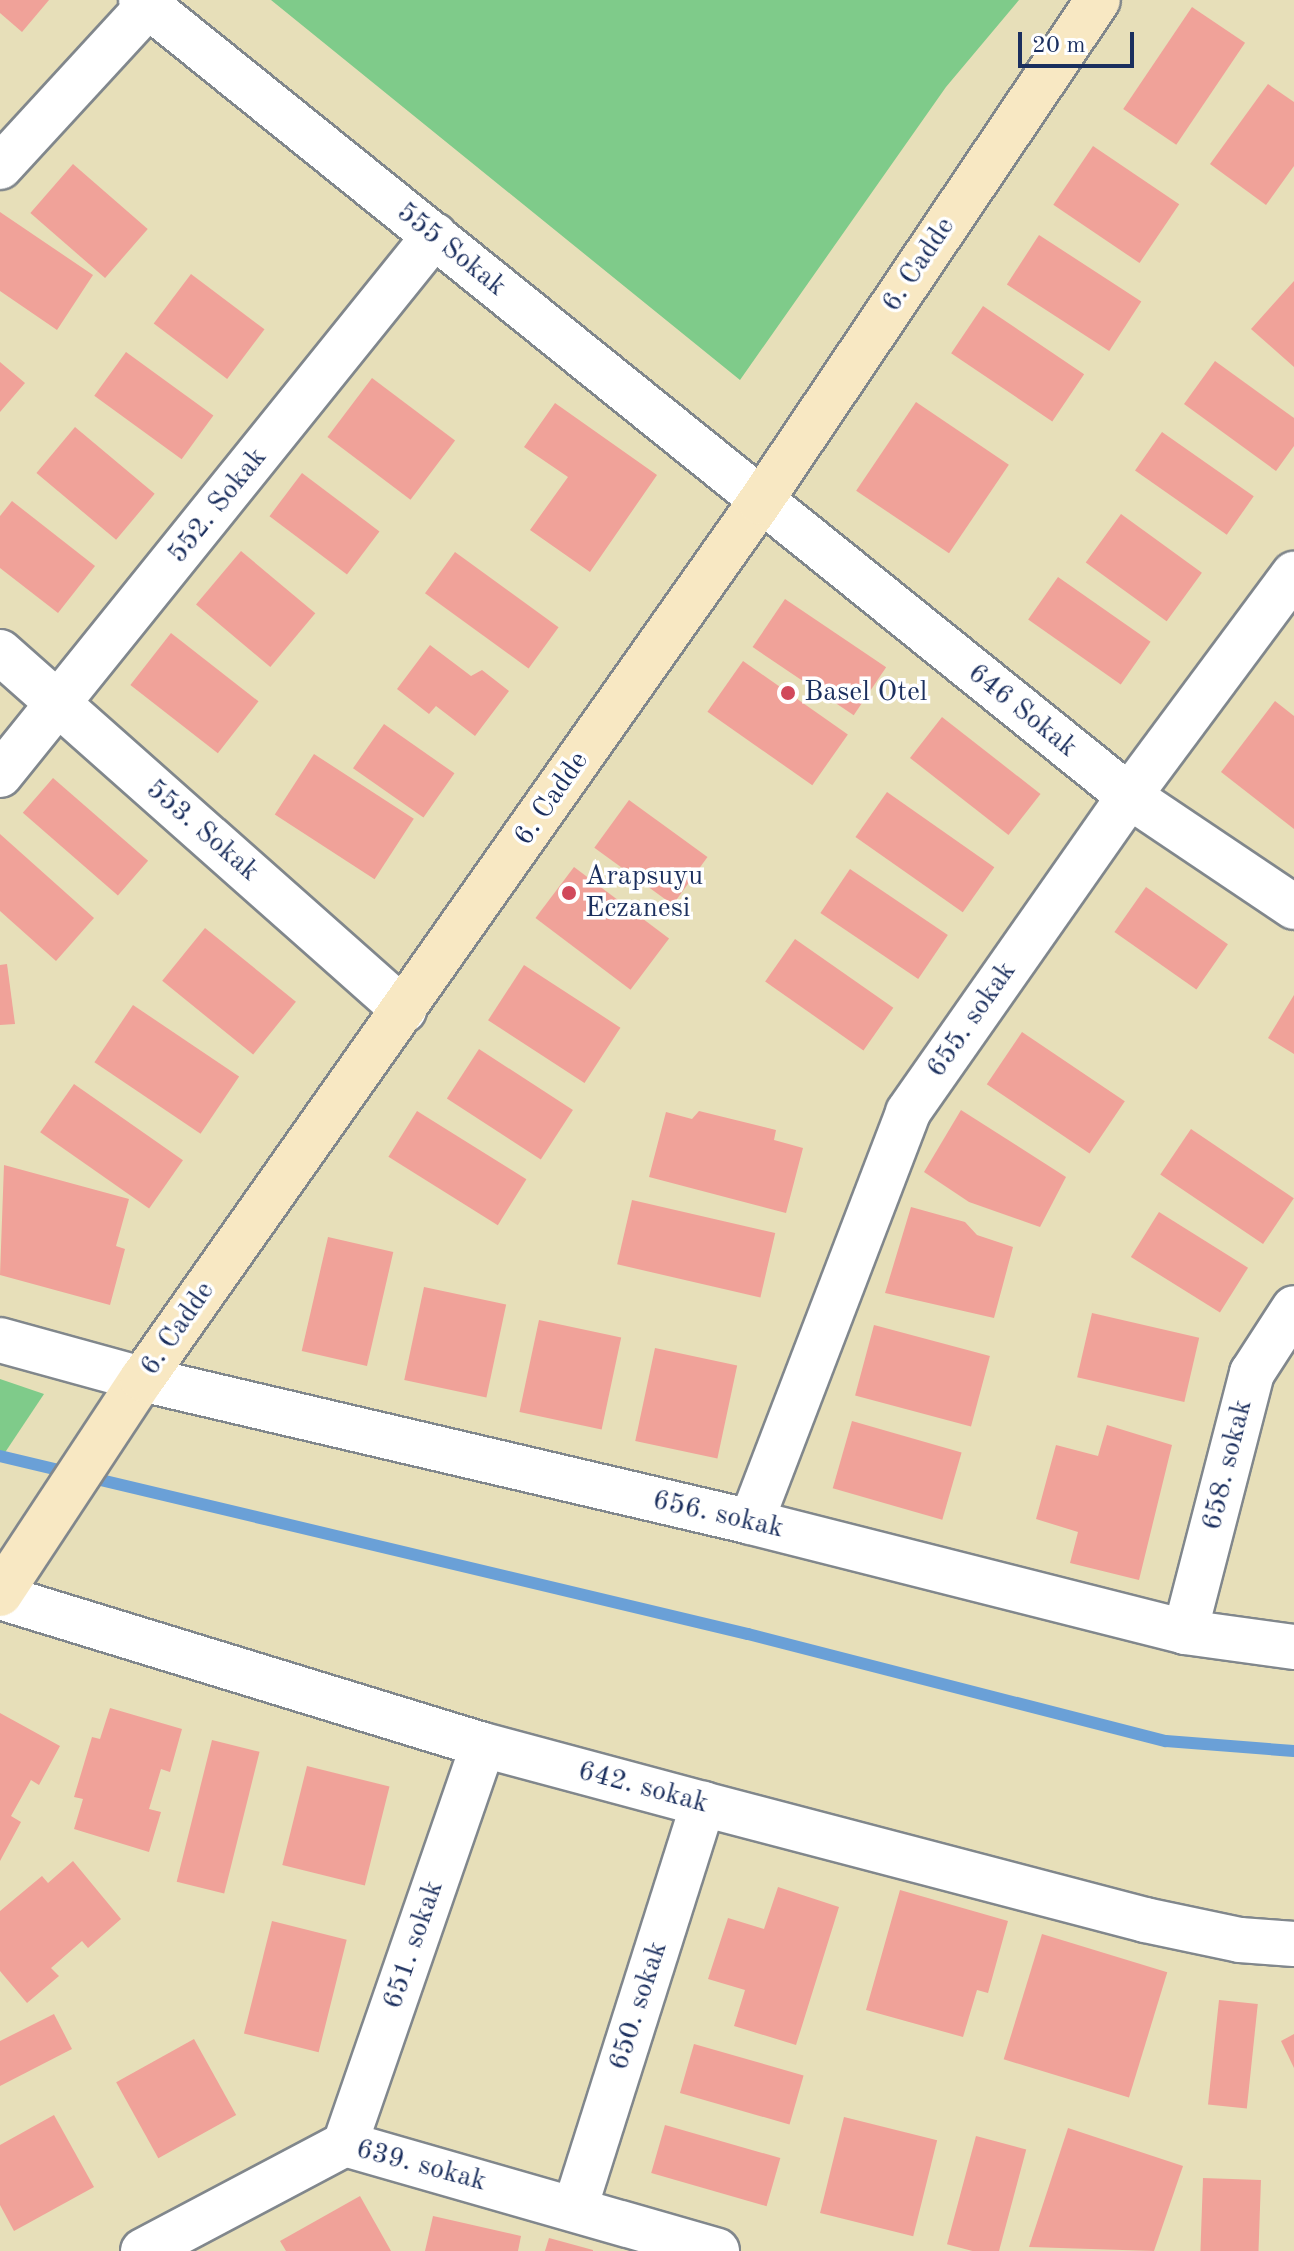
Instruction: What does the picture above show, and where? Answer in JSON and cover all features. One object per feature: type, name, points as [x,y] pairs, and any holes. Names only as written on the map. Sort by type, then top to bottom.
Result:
[{"type":"main road","name":"6. Cadde","points":[[0,1596],[142,1379],[760,502],[1098,0]]},
{"type":"street","name":"555 Sokak","points":[[144,3],[435,235],[760,502]]},
{"type":"street","points":[[0,167],[144,3]]},
{"type":"street","name":"552. Sokak","points":[[0,775],[435,235]]},
{"type":"street","name":"646 Sokak","points":[[760,502],[1129,796],[1294,907]]},
{"type":"street","name":"655. sokak","points":[[751,1522],[908,1112],[1129,796],[1294,574]]},
{"type":"street","name":"553. Sokak","points":[[0,652],[404,1010]]},
{"type":"street","name":"658. sokak","points":[[1185,1632],[1252,1373],[1294,1308]]},
{"type":"street","name":"656. sokak","points":[[0,1340],[142,1379],[751,1522],[1185,1632],[1294,1647]]},
{"type":"street","name":"642. sokak","points":[[0,1596],[483,1745],[1145,1920],[1240,1940],[1294,1944]]},
{"type":"street","name":"651. sokak","points":[[345,2144],[483,1745]]},
{"type":"street","name":"650. sokak","points":[[575,2208],[703,1804]]},
{"type":"street","name":"639. sokak","points":[[143,2251],[345,2144],[717,2251]]},
{"type":"green space","points":[[271,0],[1019,0],[946,87],[740,380]]},
{"type":"green space","points":[[0,1379],[44,1394],[0,1460]]},
{"type":"building","points":[[0,0],[49,0],[22,32],[0,13]]},
{"type":"building","points":[[1192,7],[1245,43],[1176,145],[1123,109]]},
{"type":"building","points":[[1268,84],[1294,102],[1294,166],[1266,205],[1210,164]]},
{"type":"building","points":[[1093,146],[1179,204],[1140,263],[1053,205]]},
{"type":"building","points":[[73,164],[148,229],[105,278],[30,213]]},
{"type":"building","points":[[0,212],[93,275],[57,330],[0,291]]},
{"type":"building","points":[[1039,235],[1141,301],[1109,351],[1007,284]]},
{"type":"building","points":[[191,274],[264,329],[227,379],[154,324]]},
{"type":"building","points":[[1294,281],[1294,367],[1251,329]]},
{"type":"building","points":[[983,306],[1084,374],[1052,421],[951,353]]},
{"type":"building","points":[[126,352],[213,415],[182,459],[94,396]]},
{"type":"building","points":[[1215,361],[1294,418],[1294,446],[1276,471],[1184,404]]},
{"type":"building","points":[[0,362],[25,383],[0,412]]},
{"type":"building","points":[[372,378],[455,441],[411,500],[327,437]]},
{"type":"building","points":[[916,402],[1009,465],[949,553],[856,491]]},
{"type":"building","points":[[555,403],[657,475],[590,572],[530,530],[568,477],[524,447]]},
{"type":"building","points":[[75,427],[155,494],[116,540],[36,473]]},
{"type":"building","points":[[1162,432],[1254,496],[1227,535],[1135,471]]},
{"type":"building","points":[[302,473],[379,531],[347,575],[270,516]]},
{"type":"building","points":[[12,501],[95,566],[58,613],[0,568],[0,516]]},
{"type":"building","points":[[1121,514],[1202,573],[1167,621],[1086,563]]},
{"type":"building","points":[[241,551],[315,613],[270,667],[196,605]]},
{"type":"building","points":[[455,552],[559,627],[529,668],[425,593]]},
{"type":"building","points":[[1058,577],[1151,642],[1121,684],[1028,620]]},
{"type":"building","points":[[785,599],[886,667],[854,715],[753,647]]},
{"type":"building","points":[[171,633],[258,701],[218,753],[130,685]]},
{"type":"building","points":[[430,645],[471,676],[482,670],[509,691],[475,736],[436,706],[429,714],[397,689]]},
{"type":"building","points":[[743,661],[848,734],[812,785],[707,712]]},
{"type":"building","points":[[1275,701],[1294,716],[1294,829],[1221,772]]},
{"type":"building","points":[[942,717],[1041,794],[1008,835],[910,758]]},
{"type":"building","points":[[384,724],[454,773],[423,818],[353,768]]},
{"type":"building","points":[[314,754],[414,819],[375,879],[275,814]]},
{"type":"building","points":[[53,778],[148,861],[118,895],[23,813]]},
{"type":"building","points":[[887,792],[994,867],[963,912],[855,837]]},
{"type":"building","points":[[629,800],[707,857],[673,905],[594,848]]},
{"type":"building","points":[[0,834],[94,918],[56,961],[0,911]]},
{"type":"building","points":[[574,867],[669,939],[631,990],[535,918]]},
{"type":"building","points":[[850,869],[948,935],[918,979],[820,913]]},
{"type":"building","points":[[1146,887],[1228,944],[1196,989],[1114,932]]},
{"type":"building","points":[[205,928],[296,1002],[253,1054],[162,981]]},
{"type":"building","points":[[795,939],[893,1008],[863,1050],[765,982]]},
{"type":"building","points":[[7,964],[15,1024],[0,1025],[0,965]]},
{"type":"building","points":[[524,965],[620,1028],[585,1083],[488,1020]]},
{"type":"building","points":[[1294,995],[1294,1054],[1268,1038]]},
{"type":"building","points":[[133,1005],[239,1077],[201,1134],[94,1062]]},
{"type":"building","points":[[1022,1032],[1125,1101],[1090,1154],[987,1084]]},
{"type":"building","points":[[479,1049],[573,1110],[541,1159],[447,1098]]},
{"type":"building","points":[[74,1084],[183,1160],[149,1209],[40,1132]]},
{"type":"building","points":[[961,1110],[1066,1177],[1040,1227],[969,1202],[924,1172]]},
{"type":"building","points":[[417,1111],[526,1179],[498,1225],[388,1157]]},
{"type":"building","points":[[699,1111],[776,1130],[774,1140],[803,1148],[786,1213],[649,1177],[666,1112],[692,1119]]},
{"type":"building","points":[[1191,1129],[1294,1198],[1263,1244],[1160,1175]]},
{"type":"building","points":[[4,1165],[129,1199],[116,1246],[125,1249],[110,1305],[0,1275]]},
{"type":"building","points":[[632,1200],[775,1233],[760,1297],[617,1264]]},
{"type":"building","points":[[911,1207],[965,1222],[977,1235],[1013,1247],[994,1318],[885,1293]]},
{"type":"building","points":[[1159,1212],[1248,1268],[1220,1313],[1131,1257]]},
{"type":"building","points":[[328,1237],[393,1252],[367,1366],[302,1351]]},
{"type":"building","points":[[424,1287],[506,1304],[486,1397],[404,1380]]},
{"type":"building","points":[[1092,1313],[1199,1338],[1184,1402],[1077,1377]]},
{"type":"building","points":[[539,1320],[621,1337],[602,1429],[519,1412]]},
{"type":"building","points":[[874,1325],[990,1356],[971,1427],[855,1396]]},
{"type":"building","points":[[655,1348],[737,1365],[717,1458],[635,1441]]},
{"type":"building","points":[[852,1421],[962,1452],[942,1520],[833,1488]]},
{"type":"building","points":[[1107,1425],[1172,1445],[1139,1580],[1070,1563],[1078,1532],[1036,1519],[1056,1445],[1098,1456]]},
{"type":"building","points":[[110,1708],[182,1729],[170,1772],[161,1769],[149,1809],[161,1812],[149,1852],[74,1829],[83,1799],[74,1797],[92,1737],[100,1739]]},
{"type":"building","points":[[0,1713],[60,1746],[39,1785],[31,1780],[11,1816],[21,1822],[0,1861]]},
{"type":"building","points":[[212,1740],[260,1752],[224,1894],[177,1882]]},
{"type":"building","points":[[307,1766],[389,1787],[365,1886],[282,1865]]},
{"type":"building","points":[[73,1861],[121,1919],[88,1948],[82,1941],[51,1968],[59,1976],[27,2003],[0,1971],[0,1911],[42,1876],[48,1883]]},
{"type":"building","points":[[778,1887],[839,1907],[796,2045],[734,2026],[745,1990],[708,1979],[728,1918],[764,1929]]},
{"type":"building","points":[[900,1890],[1008,1921],[988,1993],[977,1990],[963,2037],[866,2010]]},
{"type":"building","points":[[272,1921],[347,1940],[319,2052],[244,2034]]},
{"type":"building","points":[[1042,1934],[1167,1972],[1129,2098],[1004,2059]]},
{"type":"building","points":[[1219,2000],[1258,2004],[1247,2109],[1208,2104]]},
{"type":"building","points":[[54,2014],[72,2049],[0,2086],[0,2041]]},
{"type":"building","points":[[1294,2034],[1294,2068],[1281,2041]]},
{"type":"building","points":[[194,2039],[236,2115],[158,2158],[116,2082]]},
{"type":"building","points":[[694,2044],[804,2075],[790,2124],[680,2093]]},
{"type":"building","points":[[54,2115],[94,2187],[14,2231],[0,2205],[0,2145]]},
{"type":"building","points":[[844,2117],[937,2140],[913,2236],[820,2213]]},
{"type":"building","points":[[665,2125],[780,2158],[767,2206],[651,2173]]},
{"type":"building","points":[[1068,2128],[1183,2166],[1154,2251],[1029,2247]]},
{"type":"building","points":[[976,2136],[1026,2149],[999,2251],[972,2251],[947,2244]]},
{"type":"building","points":[[1203,2178],[1261,2180],[1258,2251],[1200,2251]]},
{"type":"building","points":[[360,2196],[391,2251],[286,2251],[280,2241]]},
{"type":"building","points":[[433,2216],[521,2236],[518,2251],[425,2251]]},
{"type":"building","points":[[549,2238],[593,2250],[593,2251],[545,2251]]},
{"type":"waterway","points":[[0,1456],[748,1634],[1166,1741],[1294,1751]]},
{"type":"place","name":"Basel Otel","points":[[788,693]]},
{"type":"place","name":"Arapsuyu Eczanesi","points":[[569,893]]}]
